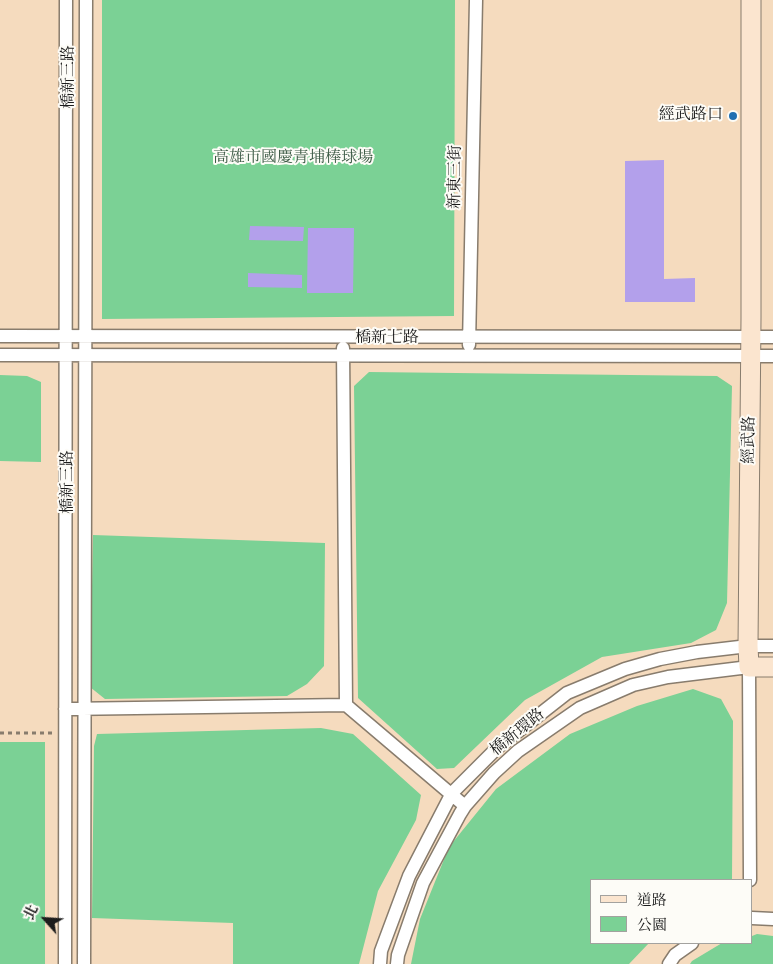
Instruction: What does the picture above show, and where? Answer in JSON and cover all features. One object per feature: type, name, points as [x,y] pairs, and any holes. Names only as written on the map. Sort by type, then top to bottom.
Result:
[{"type":"street","name":"橋新三路","points":[[65,964],[66,0]]},
{"type":"street","name":"橋新三路","points":[[84,964],[86,0]]},
{"type":"street","name":"新東三街","points":[[469,355],[476,0]]},
{"type":"street","name":"經武路","points":[[750,879],[748,646],[751,346],[751,0]]},
{"type":"street","name":"橋新七路","points":[[0,336],[470,337],[751,346],[773,356]]},
{"type":"street","points":[[343,337],[346,706]]},
{"type":"street","name":"橋新七路","points":[[0,354],[469,355],[751,346],[773,338]]},
{"type":"street","name":"橋新環路","points":[[380,964],[381,951],[409,876],[452,793],[498,747],[567,693],[625,669],[660,659],[697,652],[748,646],[773,646]]},
{"type":"street","name":"橋新環路","points":[[397,964],[398,955],[423,883],[466,806],[494,773],[518,752],[580,708],[633,685],[668,677],[749,667],[773,667]]},
{"type":"street","points":[[65,709],[346,706],[466,806]]},
{"type":"street","points":[[753,918],[773,919]]},
{"type":"street","points":[[669,964],[675,955],[691,944]]},
{"type":"path","points":[[0,733],[65,733]]},
{"type":"green space","name":"高雄市國慶青埔棒球場","points":[[102,0],[455,0],[454,316],[102,319]]},
{"type":"green space","points":[[369,372],[717,376],[732,386],[727,603],[716,630],[691,643],[602,657],[525,700],[454,768],[437,769],[358,698],[354,386]]},
{"type":"green space","points":[[0,375],[27,376],[41,382],[41,462],[0,461]]},
{"type":"green space","points":[[93,535],[325,543],[324,666],[307,684],[287,696],[105,699],[90,687]]},
{"type":"green space","points":[[693,689],[721,699],[733,721],[732,879],[590,879],[590,944],[648,944],[629,964],[411,964],[420,919],[449,847],[496,789],[570,734],[637,706]]},
{"type":"green space","points":[[321,728],[353,734],[421,795],[416,820],[378,891],[359,964],[233,964],[233,923],[92,918],[94,746],[97,734]]},
{"type":"green space","points":[[0,742],[45,742],[45,964],[0,964]]},
{"type":"green space","points":[[757,934],[773,936],[773,964],[690,964],[720,944],[753,944],[753,936]]},
{"type":"building","points":[[664,160],[664,279],[695,278],[695,302],[625,302],[625,161]]},
{"type":"building","points":[[250,226],[304,227],[303,241],[249,240]]},
{"type":"building","points":[[308,228],[354,228],[353,293],[307,293]]},
{"type":"building","points":[[248,273],[302,275],[302,288],[248,287]]},
{"type":"place","name":"經武路口","points":[[733,116]]}]
